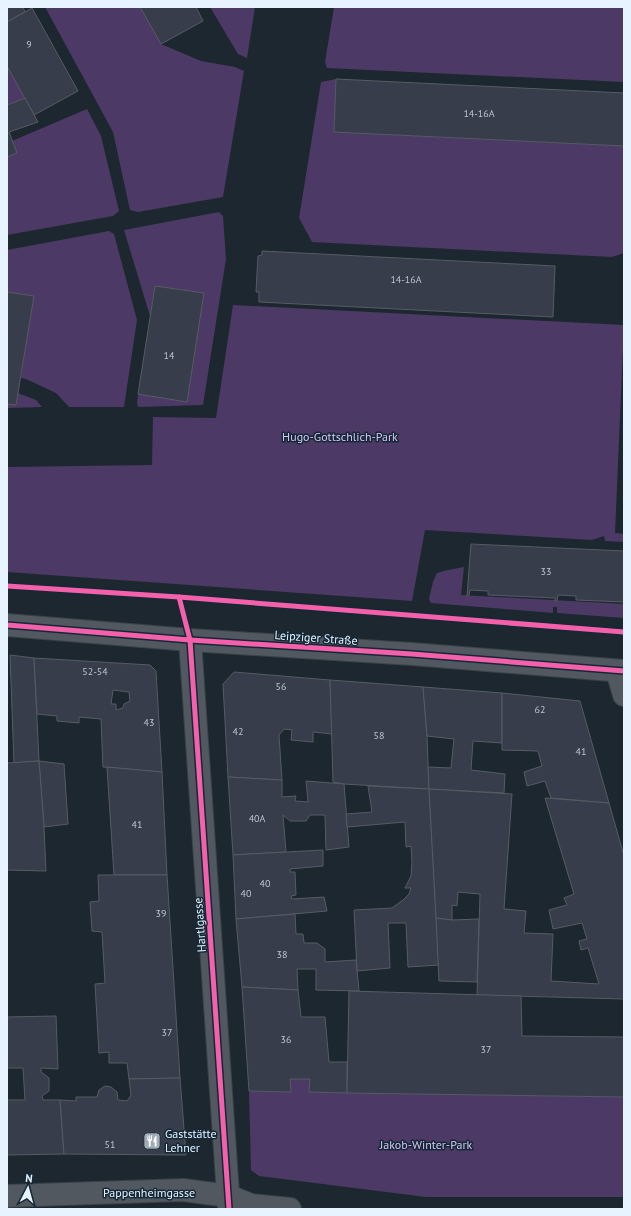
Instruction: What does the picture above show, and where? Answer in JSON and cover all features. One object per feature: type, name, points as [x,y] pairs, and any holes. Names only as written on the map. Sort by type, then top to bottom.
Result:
[{"type":"street","name":"Leipziger Straße","points":[[7,625],[190,640],[412,654],[621,671]]},
{"type":"street","name":"Hartlgasse","points":[[190,640],[229,1203]]},
{"type":"street","points":[[621,671],[624,695]]},
{"type":"street","name":"Pappenheimgasse","points":[[7,1196],[183,1190],[229,1203],[290,1209]]},
{"type":"green space","points":[[45,7],[140,7],[161,44],[201,61],[235,67],[244,71],[223,197],[138,212],[130,210],[113,132]]},
{"type":"green space","points":[[210,7],[255,7],[247,58],[238,54]]},
{"type":"green space","points":[[334,7],[624,7],[624,82],[327,68],[325,62]]},
{"type":"green space","points":[[7,66],[25,98],[7,105]]},
{"type":"green space","points":[[336,79],[334,132],[624,146],[624,253],[612,257],[312,242],[299,218],[321,82]]},
{"type":"green space","points":[[87,109],[101,136],[119,211],[113,216],[7,235],[7,157],[16,153],[12,141]]},
{"type":"green space","points":[[219,212],[223,216],[226,259],[203,405],[138,407],[138,394],[187,401],[203,293],[155,286],[150,316],[124,230]]},
{"type":"green space","points":[[109,231],[114,234],[137,320],[124,407],[69,407],[56,393],[21,378],[33,296],[7,292],[7,250]]},
{"type":"green space","name":"Hugo-Gottschlich-Park","points":[[233,305],[624,325],[615,533],[624,534],[624,542],[605,541],[604,536],[592,540],[425,530],[412,601],[7,572],[7,467],[152,465],[153,417],[216,418]]},
{"type":"green space","points":[[18,393],[36,400],[42,407],[7,408],[7,404],[16,405]]},
{"type":"green space","points":[[464,567],[461,595],[624,604],[624,618],[557,613],[557,607],[553,607],[553,613],[431,603],[429,599],[437,573]]},
{"type":"green space","name":"Jakob-Winter-Park","points":[[290,1079],[310,1079],[309,1092],[624,1097],[624,1197],[426,1197],[259,1176],[251,1170],[249,1091],[291,1092]]},
{"type":"building","points":[[7,7],[23,7],[25,12],[7,22]]},
{"type":"building","points":[[140,7],[196,7],[203,21],[161,44]]},
{"type":"building","points":[[32,8],[78,91],[34,115],[7,66],[7,22]]},
{"type":"building","points":[[336,79],[624,93],[624,146],[334,132]]},
{"type":"building","points":[[25,98],[38,122],[9,132],[17,153],[7,157],[7,105]]},
{"type":"building","points":[[262,251],[555,266],[553,317],[259,302],[259,292],[256,292],[258,256],[262,255]]},
{"type":"building","points":[[155,286],[204,293],[187,402],[138,394]]},
{"type":"building","points":[[7,292],[34,296],[16,405],[7,404]]},
{"type":"building","points":[[471,544],[624,551],[624,602],[576,600],[576,596],[558,595],[557,601],[555,601],[555,598],[488,595],[488,591],[470,590],[469,595],[467,596]]},
{"type":"building","points":[[10,655],[34,658],[39,761],[14,763]]},
{"type":"building","points":[[34,658],[150,665],[156,671],[162,772],[103,767],[101,719],[79,717],[79,723],[57,721],[57,716],[37,714]],"holes":[[[113,690],[129,692],[130,701],[124,704],[123,708],[116,710],[116,704],[111,704]]]},
{"type":"building","points":[[234,672],[330,680],[332,734],[313,732],[313,742],[291,740],[292,730],[284,729],[279,735],[282,780],[228,777],[223,684]]},
{"type":"building","points":[[330,680],[423,687],[429,789],[333,782]]},
{"type":"building","points":[[423,687],[502,693],[502,743],[473,741],[471,770],[505,774],[504,793],[429,789],[428,767],[451,768],[454,739],[427,736]]},
{"type":"building","points":[[502,693],[580,701],[609,803],[551,798],[545,781],[527,786],[524,772],[542,766],[538,751],[502,750]]},
{"type":"building","points":[[39,761],[64,764],[68,824],[44,827]]},
{"type":"building","points":[[39,761],[46,871],[7,870],[7,763]]},
{"type":"building","points":[[107,767],[162,772],[167,875],[114,875]]},
{"type":"building","points":[[228,777],[282,780],[282,797],[296,796],[295,801],[308,802],[306,781],[344,784],[349,847],[326,850],[325,815],[310,815],[306,821],[290,821],[283,815],[286,852],[233,855]]},
{"type":"building","points":[[368,786],[429,789],[439,965],[408,967],[406,923],[388,923],[390,968],[357,971],[354,910],[392,908],[409,894],[411,888],[405,888],[411,876],[412,862],[411,846],[406,847],[405,822],[347,827],[346,814],[372,812]]},
{"type":"building","points":[[429,789],[512,794],[504,909],[526,911],[524,933],[553,934],[551,981],[599,984],[588,948],[581,950],[579,941],[587,939],[582,923],[553,929],[549,910],[567,905],[564,898],[574,894],[545,798],[609,803],[624,856],[624,999],[477,995],[480,894],[458,892],[457,906],[452,905],[452,920],[436,918]]},
{"type":"building","points":[[323,850],[323,866],[290,869],[290,872],[295,872],[296,895],[291,896],[292,899],[324,897],[327,911],[236,919],[233,855]]},
{"type":"building","points":[[98,875],[167,875],[180,1078],[129,1079],[127,1063],[109,1063],[109,1052],[99,1053],[95,984],[105,983],[102,932],[92,931],[90,902],[99,901]]},
{"type":"building","points":[[295,914],[296,934],[303,934],[304,943],[317,943],[325,949],[325,962],[356,960],[359,991],[316,990],[316,969],[297,969],[298,990],[242,987],[236,919]]},
{"type":"building","points":[[436,918],[452,920],[479,919],[477,982],[439,981]]},
{"type":"building","points":[[242,987],[298,990],[301,1017],[325,1017],[329,1062],[347,1062],[347,1093],[309,1092],[310,1079],[290,1079],[291,1092],[249,1091]]},
{"type":"building","points":[[349,991],[521,996],[522,1036],[624,1037],[624,1097],[347,1093]]},
{"type":"building","points":[[56,1016],[58,1069],[41,1068],[41,1072],[49,1078],[49,1091],[42,1096],[43,1100],[60,1100],[64,1154],[7,1155],[7,1100],[25,1100],[23,1068],[7,1068],[7,1017]]},
{"type":"building","points":[[180,1078],[186,1155],[64,1154],[60,1100],[76,1101],[76,1097],[97,1097],[99,1090],[105,1086],[111,1087],[117,1092],[118,1100],[127,1101],[131,1095],[129,1079]]},
{"type":"cycle path","points":[[7,586],[179,597],[624,632]]},
{"type":"cycle path","points":[[179,597],[190,640],[229,1209]]},
{"type":"cycle path","points":[[7,625],[190,640],[412,654],[624,671]]},
{"type":"place","name":"Gaststätte Lehner","points":[[152,1141]]}]
